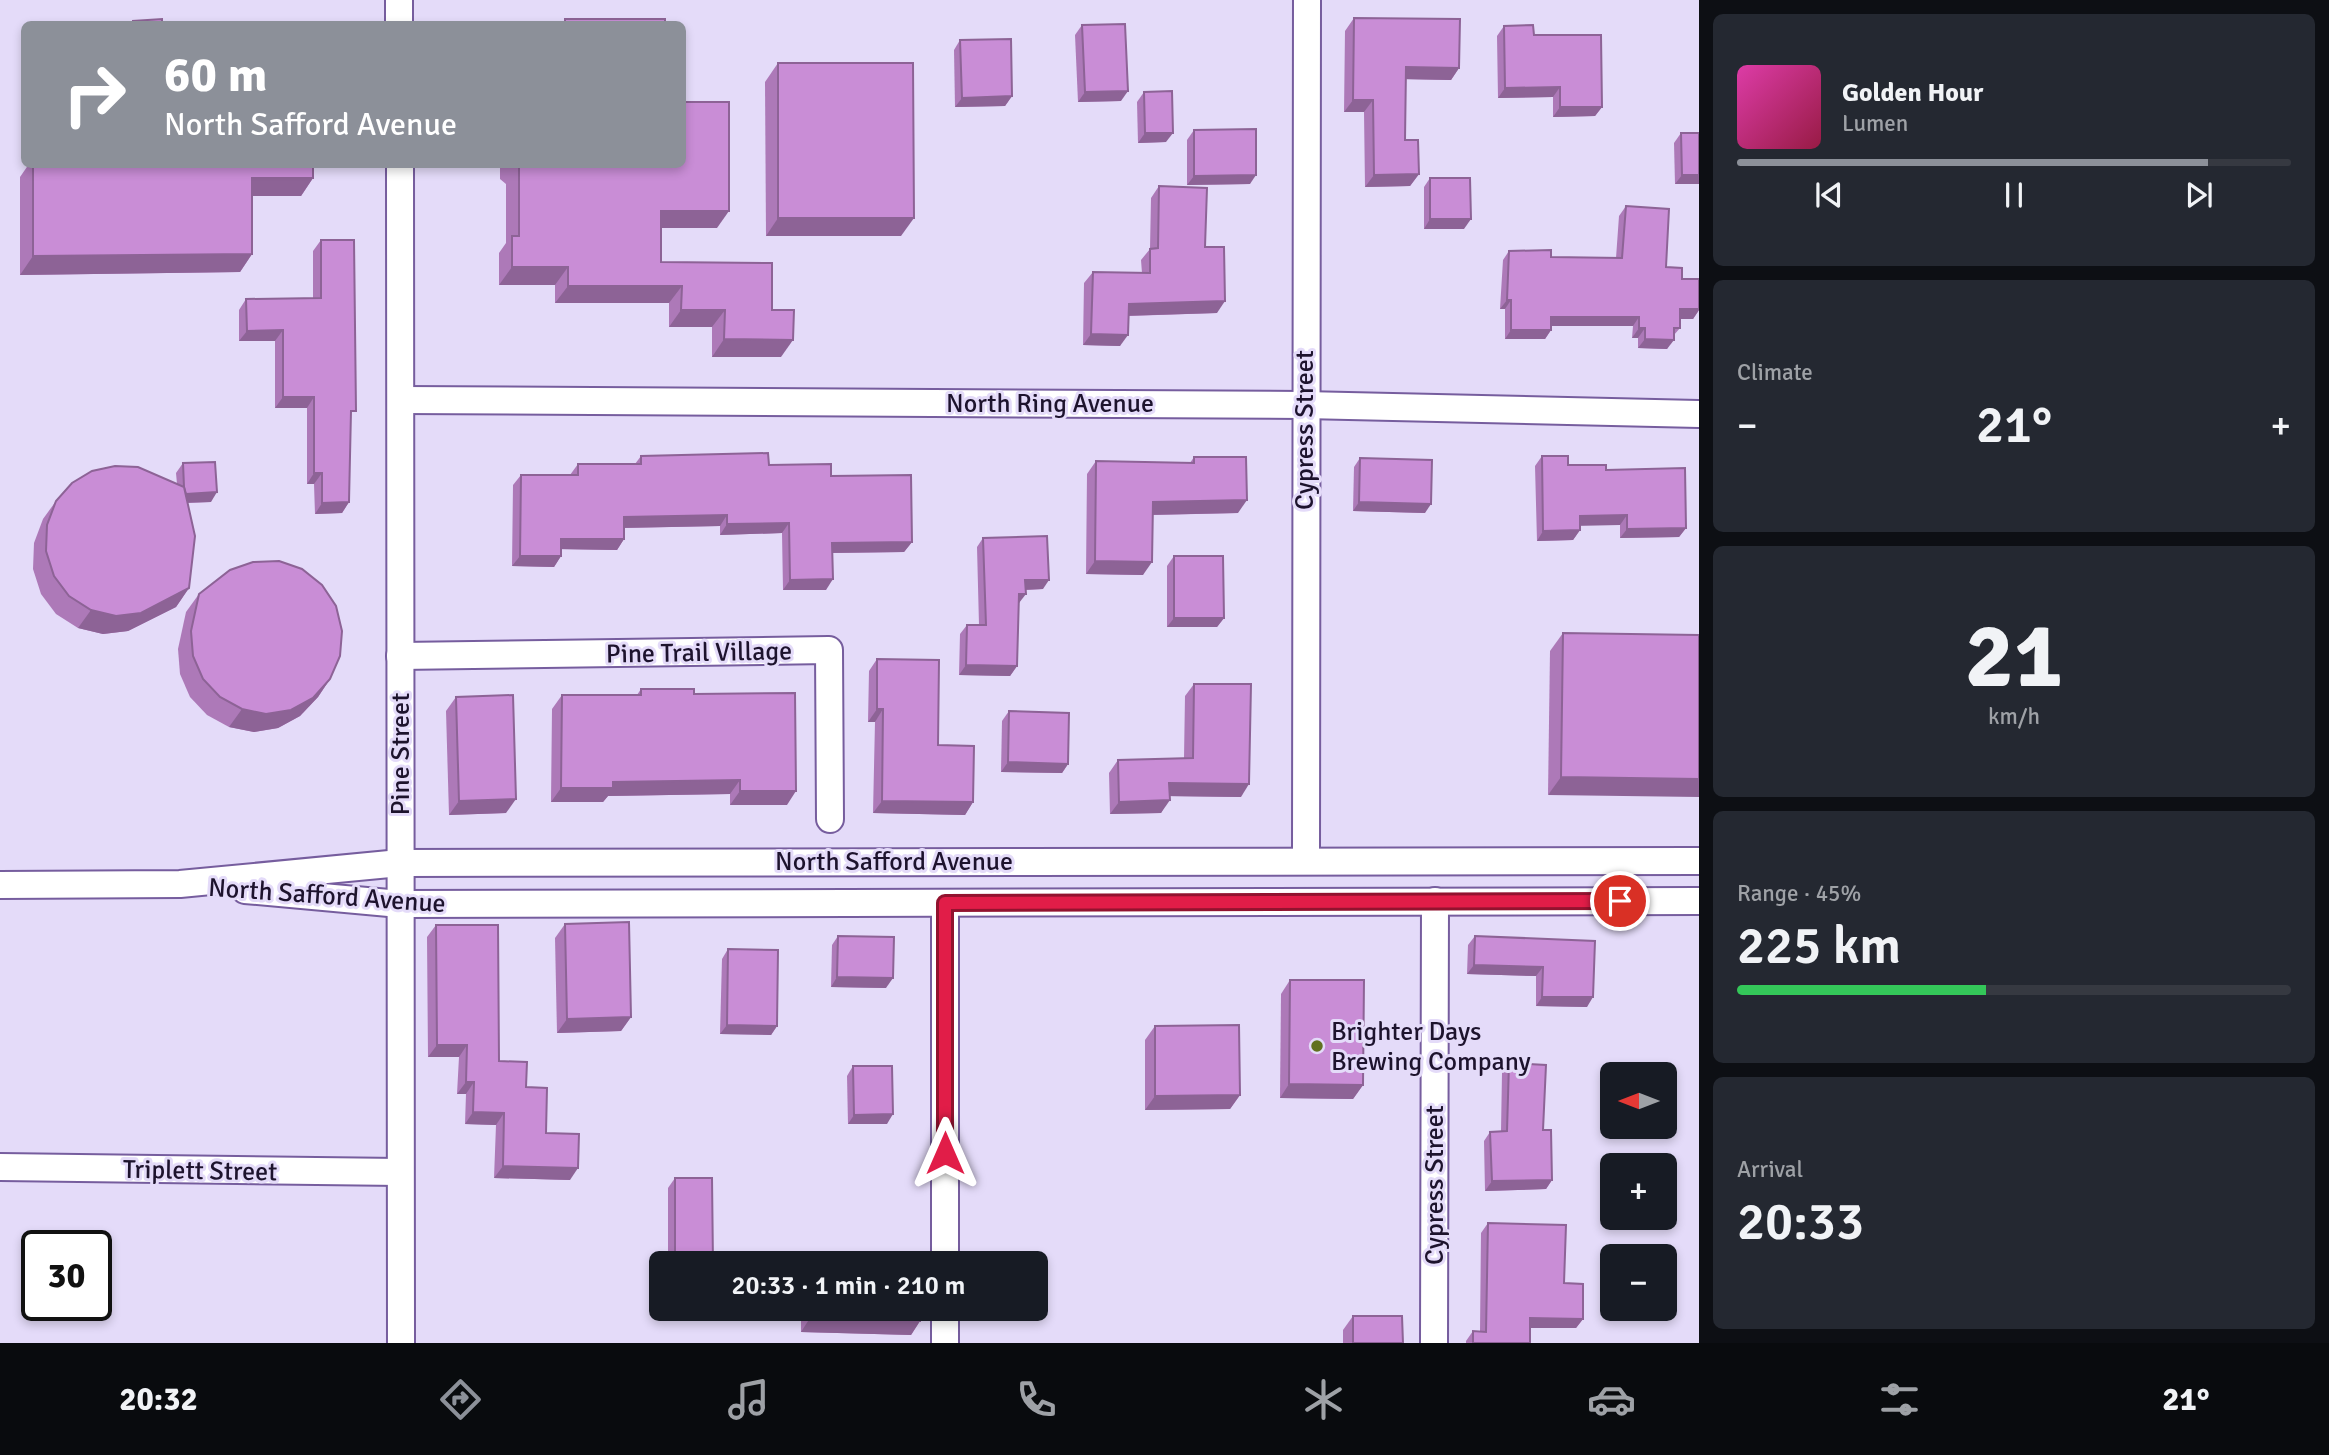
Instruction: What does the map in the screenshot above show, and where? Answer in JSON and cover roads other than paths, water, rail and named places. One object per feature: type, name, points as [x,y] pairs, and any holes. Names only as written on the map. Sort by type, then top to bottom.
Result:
[{"type":"street","points":[[399,0],[399,21]]},
{"type":"street","name":"Cypress Street","points":[[1306,860],[1304,405],[1307,0]]},
{"type":"street","name":"Pine Street","points":[[400,168],[401,1343]]},
{"type":"street","name":"North Ring Avenue","points":[[401,400],[1304,405],[1699,414]]},
{"type":"street","name":"Pine Trail Village","points":[[400,656],[829,650],[830,819]]},
{"type":"street","name":"North Safford Avenue","points":[[180,884],[400,863],[1699,861]]},
{"type":"street","points":[[0,885],[180,884]]},
{"type":"street","name":"North Safford Avenue","points":[[180,884],[400,904],[1699,901]]},
{"type":"street","name":"Cypress Street","points":[[1434,1343],[1435,901]]},
{"type":"street","points":[[945,903],[945,1251]]},
{"type":"street","name":"Triplett Street","points":[[0,1167],[400,1172]]},
{"type":"street","points":[[945,1321],[945,1343]]},
{"type":"place","name":"Brighter Days Brewing Company","points":[[1317,1046]]}]
